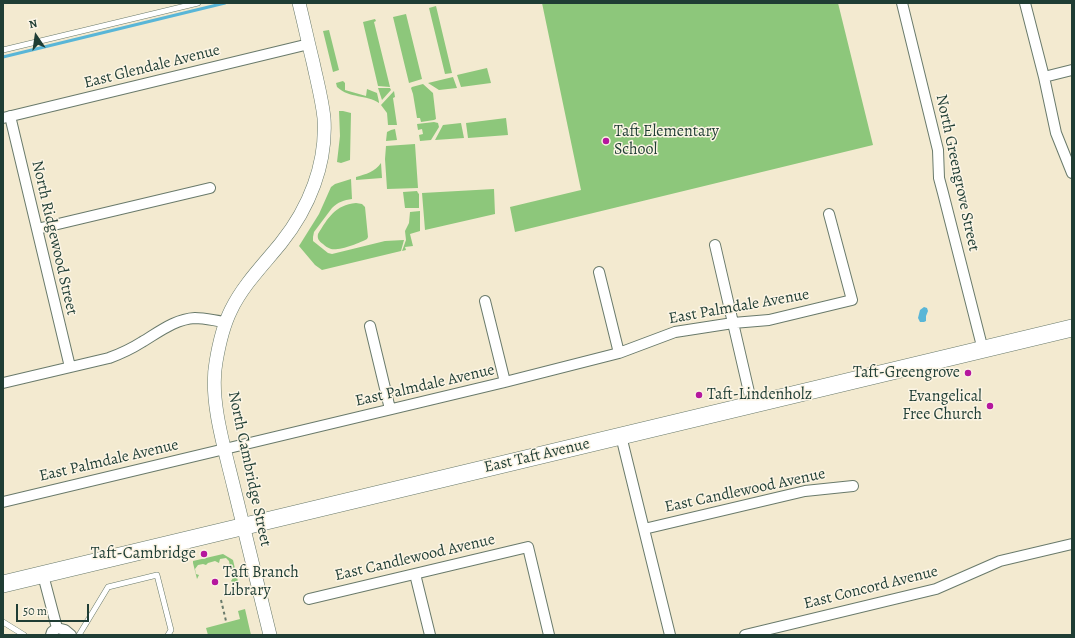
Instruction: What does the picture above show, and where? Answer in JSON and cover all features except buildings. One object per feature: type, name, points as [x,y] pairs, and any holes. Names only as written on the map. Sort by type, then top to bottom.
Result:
[{"type":"main road","name":"East Taft Avenue","points":[[3,584],[1072,328]]},
{"type":"street","name":"North Cambridge Street","points":[[270,635],[225,449],[216,402],[214,376],[218,348],[226,322],[236,302],[296,222],[306,204],[317,178],[323,144],[324,119],[320,91],[299,3]]},
{"type":"street","name":"North Greengrove Street","points":[[902,3],[938,150],[939,178],[983,350]]},
{"type":"street","points":[[1025,3],[1044,77],[1056,133],[1072,173]]},
{"type":"street","name":"East Glendale Avenue","points":[[6,117],[309,44]]},
{"type":"street","points":[[1044,77],[1072,70]]},
{"type":"street","name":"North Ridgewood Street","points":[[6,117],[37,229],[70,368]]},
{"type":"street","points":[[37,229],[210,188]]},
{"type":"street","name":"East Palmdale Avenue","points":[[3,502],[619,354],[675,332],[733,323],[769,320],[852,300],[830,214]]},
{"type":"street","points":[[715,245],[752,405]]},
{"type":"street","points":[[599,272],[619,354]]},
{"type":"street","points":[[485,301],[505,382]]},
{"type":"street","points":[[3,383],[70,368],[121,354],[143,342],[160,330],[183,320],[203,319],[226,322]]},
{"type":"street","points":[[370,326],[390,409]]},
{"type":"street","points":[[621,436],[670,635]]},
{"type":"street","name":"East Candlewood Avenue","points":[[644,529],[805,491],[853,486]]},
{"type":"street","name":"East Concord Avenue","points":[[745,635],[936,589],[1000,561],[1072,544]]},
{"type":"street","name":"East Candlewood Avenue","points":[[310,599],[528,547],[549,635]]},
{"type":"street","points":[[415,574],[430,635]]},
{"type":"street","points":[[43,575],[54,632],[65,630],[71,635]]},
{"type":"lane","points":[[3,50],[198,3]]},
{"type":"lane","points":[[79,635],[108,587],[157,575],[171,630],[168,635]]},
{"type":"lane","points":[[3,622],[24,635]]},
{"type":"path","points":[[221,600],[226,621]]},
{"type":"green space","points":[[542,3],[838,3],[873,145],[515,232],[510,207],[581,190]]},
{"type":"green space","points":[[436,6],[452,73],[445,74],[429,8]]},
{"type":"green space","points":[[406,14],[422,79],[409,83],[393,17]]},
{"type":"green space","points":[[375,19],[376,21],[374,22],[390,87],[378,86],[363,22]]},
{"type":"green space","points":[[329,30],[339,70],[333,72],[323,31]]},
{"type":"green space","points":[[487,68],[491,83],[461,87],[457,75]]},
{"type":"green space","points":[[453,77],[457,88],[439,90],[428,83]]},
{"type":"green space","points":[[343,81],[345,83],[345,90],[366,96],[367,89],[377,93],[379,103],[369,98],[342,91],[337,87],[336,83]]},
{"type":"green space","points":[[423,84],[433,93],[436,119],[421,122],[420,118],[417,118],[411,88]]},
{"type":"green space","points":[[378,88],[390,88],[391,90],[382,100]]},
{"type":"green space","points":[[394,91],[395,97],[393,98],[397,125],[388,125],[387,113],[381,105]]},
{"type":"green space","points":[[339,111],[351,113],[350,160],[341,163],[337,162],[340,136]]},
{"type":"green space","points":[[506,118],[508,135],[468,138],[466,123]]},
{"type":"green space","points":[[438,123],[439,127],[431,140],[420,141],[419,135],[423,134],[422,129],[418,130],[417,124]]},
{"type":"green space","points":[[461,123],[464,138],[435,140],[443,125]]},
{"type":"green space","points":[[395,129],[397,140],[386,141],[387,132]]},
{"type":"green space","points":[[415,144],[418,188],[387,189],[385,159],[386,146]]},
{"type":"green space","points":[[381,163],[382,178],[356,180],[356,177],[373,171]]},
{"type":"green space","points":[[351,179],[352,199],[341,202],[332,208],[314,232],[313,241],[328,253],[332,254],[385,241],[404,240],[401,251],[322,270],[315,265],[299,246],[319,214],[331,187],[335,184]]},
{"type":"green space","points":[[494,189],[495,214],[425,230],[422,193]]},
{"type":"green space","points":[[417,191],[419,194],[419,208],[405,208],[403,192]]},
{"type":"green space","points":[[356,203],[362,204],[365,207],[367,239],[339,249],[331,249],[319,241],[318,234],[333,213],[343,206]]},
{"type":"green space","points":[[420,211],[420,231],[410,234],[413,246],[405,247],[406,250],[402,251],[406,240],[405,231],[409,223],[410,212]]},
{"type":"green space","points":[[223,554],[233,560],[240,590],[239,592],[229,595],[229,593],[234,592],[236,588],[235,584],[231,581],[233,578],[232,571],[229,569],[229,561],[226,558],[220,559],[219,563],[215,561],[206,565],[198,565],[195,569],[196,574],[199,575],[197,579],[193,563],[193,561]]},
{"type":"green space","points":[[245,609],[251,635],[208,635],[206,628],[240,619],[238,611]]},
{"type":"water","points":[[924,307],[927,308],[928,311],[926,321],[920,322],[918,318],[920,310]]},
{"type":"waterway","points":[[3,57],[225,3]]},
{"type":"place","name":"Taft Elementary School","points":[[606,141]]},
{"type":"place","name":"Taft-Greengrove","points":[[968,373]]},
{"type":"place","name":"Taft-Lindenholz","points":[[699,395]]},
{"type":"place","name":"Evangelical Free Church","points":[[990,406]]},
{"type":"place","name":"Taft-Cambridge","points":[[204,554]]},
{"type":"place","name":"Taft Branch Library","points":[[215,582]]}]
